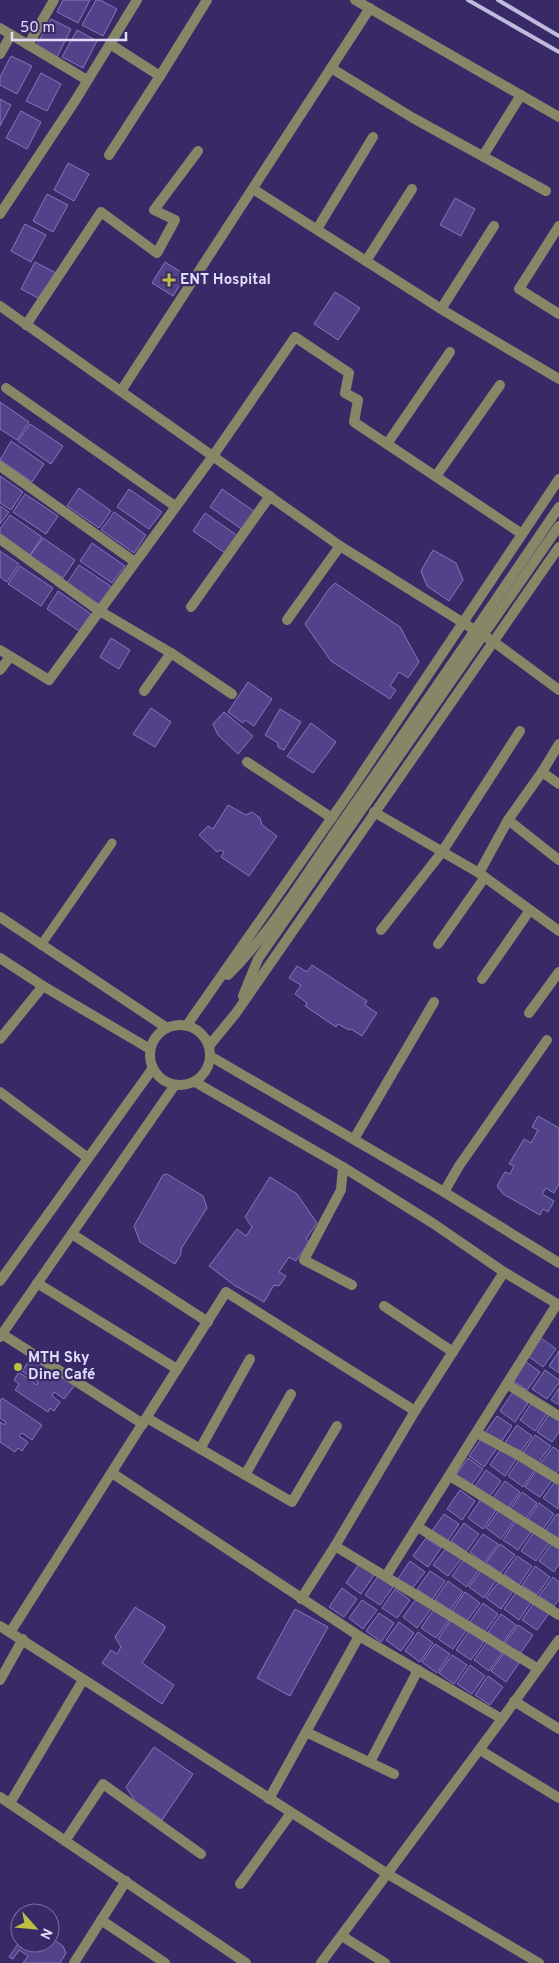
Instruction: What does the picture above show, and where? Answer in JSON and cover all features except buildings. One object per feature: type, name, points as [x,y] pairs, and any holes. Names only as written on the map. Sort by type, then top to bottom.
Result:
[{"type":"street","points":[[28,45],[54,0]]},
{"type":"street","points":[[0,214],[138,0]]},
{"type":"street","points":[[109,155],[206,0]]},
{"type":"street","points":[[355,0],[559,117]]},
{"type":"street","points":[[121,391],[370,8]]},
{"type":"street","points":[[0,28],[87,80]]},
{"type":"street","points":[[0,54],[11,35]]},
{"type":"street","points":[[110,44],[160,76]]},
{"type":"street","points":[[332,68],[413,118],[546,191]]},
{"type":"street","points":[[483,156],[520,95]]},
{"type":"street","points":[[317,230],[373,137]]},
{"type":"street","points":[[26,325],[101,212],[157,254],[175,220],[154,210],[198,151]]},
{"type":"street","points":[[253,189],[441,309],[559,379]]},
{"type":"street","points":[[366,261],[412,189]]},
{"type":"street","points":[[441,309],[494,226]]},
{"type":"street","points":[[559,226],[519,289],[559,314]]},
{"type":"street","points":[[0,306],[340,546],[494,642],[559,690]]},
{"type":"street","points":[[0,650],[49,680],[98,610],[213,456],[295,337],[349,374],[345,393],[358,400],[354,422],[522,534]]},
{"type":"street","points":[[387,444],[450,352]]},
{"type":"street","points":[[436,476],[500,385]]},
{"type":"street","points":[[6,388],[176,506]]},
{"type":"street","points":[[0,466],[135,562]]},
{"type":"street","points":[[187,1025],[332,818],[559,479]]},
{"type":"street","points":[[191,607],[270,496]]},
{"type":"street","points":[[209,994],[248,955],[280,911],[559,507]]},
{"type":"street","points":[[236,1014],[258,959],[559,526]]},
{"type":"street","points":[[0,538],[98,610],[171,653],[232,694]]},
{"type":"street","points":[[287,620],[340,546]]},
{"type":"street","points":[[559,546],[210,1051],[208,1066],[203,1075],[195,1082],[175,1085],[166,1082],[158,1076],[150,1059],[153,1040],[159,1033],[176,1025],[187,1025],[196,1029],[204,1036],[210,1051],[444,1192],[559,1264]]},
{"type":"street","points":[[144,691],[171,653]]},
{"type":"street","points":[[0,670],[10,657]]},
{"type":"street","points":[[381,930],[442,852],[520,731]]},
{"type":"street","points":[[438,944],[482,875],[508,820],[559,744]]},
{"type":"street","points":[[247,762],[332,818]]},
{"type":"street","points":[[542,772],[559,784]]},
{"type":"street","points":[[374,812],[482,875],[559,931]]},
{"type":"street","points":[[508,820],[559,860]]},
{"type":"street","points":[[482,980],[530,910]]},
{"type":"street","points":[[0,917],[167,1028]]},
{"type":"street","points":[[0,958],[150,1050]]},
{"type":"street","points":[[529,1013],[559,972]]},
{"type":"street","points":[[0,1038],[43,986]]},
{"type":"street","points":[[354,1139],[434,1002]]},
{"type":"street","points":[[444,1192],[459,1166],[547,1040]]},
{"type":"street","points":[[0,1281],[153,1068]]},
{"type":"street","points":[[195,1082],[342,1167],[558,1305],[506,1384],[478,1433],[386,1576]]},
{"type":"street","points":[[175,1085],[1,1335],[145,1421],[200,1449],[292,1502],[338,1426]]},
{"type":"street","points":[[0,1092],[88,1158]]},
{"type":"street","points":[[342,1167],[341,1190],[304,1260],[352,1285]]},
{"type":"street","points":[[72,1234],[208,1322]]},
{"type":"street","points":[[301,1599],[504,1272]]},
{"type":"street","points":[[37,1283],[177,1369]]},
{"type":"street","points":[[11,1631],[226,1292],[416,1411]]},
{"type":"street","points":[[384,1306],[453,1352]]},
{"type":"street","points":[[200,1449],[250,1359]]},
{"type":"street","points":[[506,1384],[559,1416]]},
{"type":"street","points":[[245,1475],[291,1394]]},
{"type":"street","points":[[478,1433],[559,1480]]},
{"type":"street","points":[[112,1473],[359,1636],[502,1719]]},
{"type":"street","points":[[450,1476],[559,1544]]},
{"type":"street","points":[[418,1527],[559,1615]]},
{"type":"street","points":[[335,1546],[537,1668]]},
{"type":"street","points":[[0,1626],[11,1631],[83,1680],[386,1873],[539,1963]]},
{"type":"street","points":[[269,1799],[359,1636]]},
{"type":"street","points":[[0,1680],[23,1639]]},
{"type":"street","points":[[321,1963],[386,1873],[480,1750],[537,1668],[557,1646]]},
{"type":"street","points":[[370,1762],[418,1670]]},
{"type":"street","points":[[10,1803],[83,1680]]},
{"type":"street","points":[[514,1701],[559,1729]]},
{"type":"street","points":[[306,1732],[394,1774]]},
{"type":"street","points":[[480,1750],[559,1798]]},
{"type":"street","points":[[65,1841],[103,1784],[201,1854]]},
{"type":"street","points":[[0,1797],[246,1963]]},
{"type":"street","points":[[240,1884],[291,1813]]},
{"type":"street","points":[[74,1963],[126,1881]]},
{"type":"street","points":[[101,1920],[165,1963]]},
{"type":"street","points":[[342,1936],[385,1963]]},
{"type":"lane","points":[[41,945],[112,844]]},
{"type":"railway","points":[[468,0],[559,52]]},
{"type":"railway","points":[[498,0],[559,36]]},
{"type":"place","name":"ENT Hospital","points":[[169,280]]},
{"type":"place","name":"MTH Sky Dine Café","points":[[18,1367]]}]
